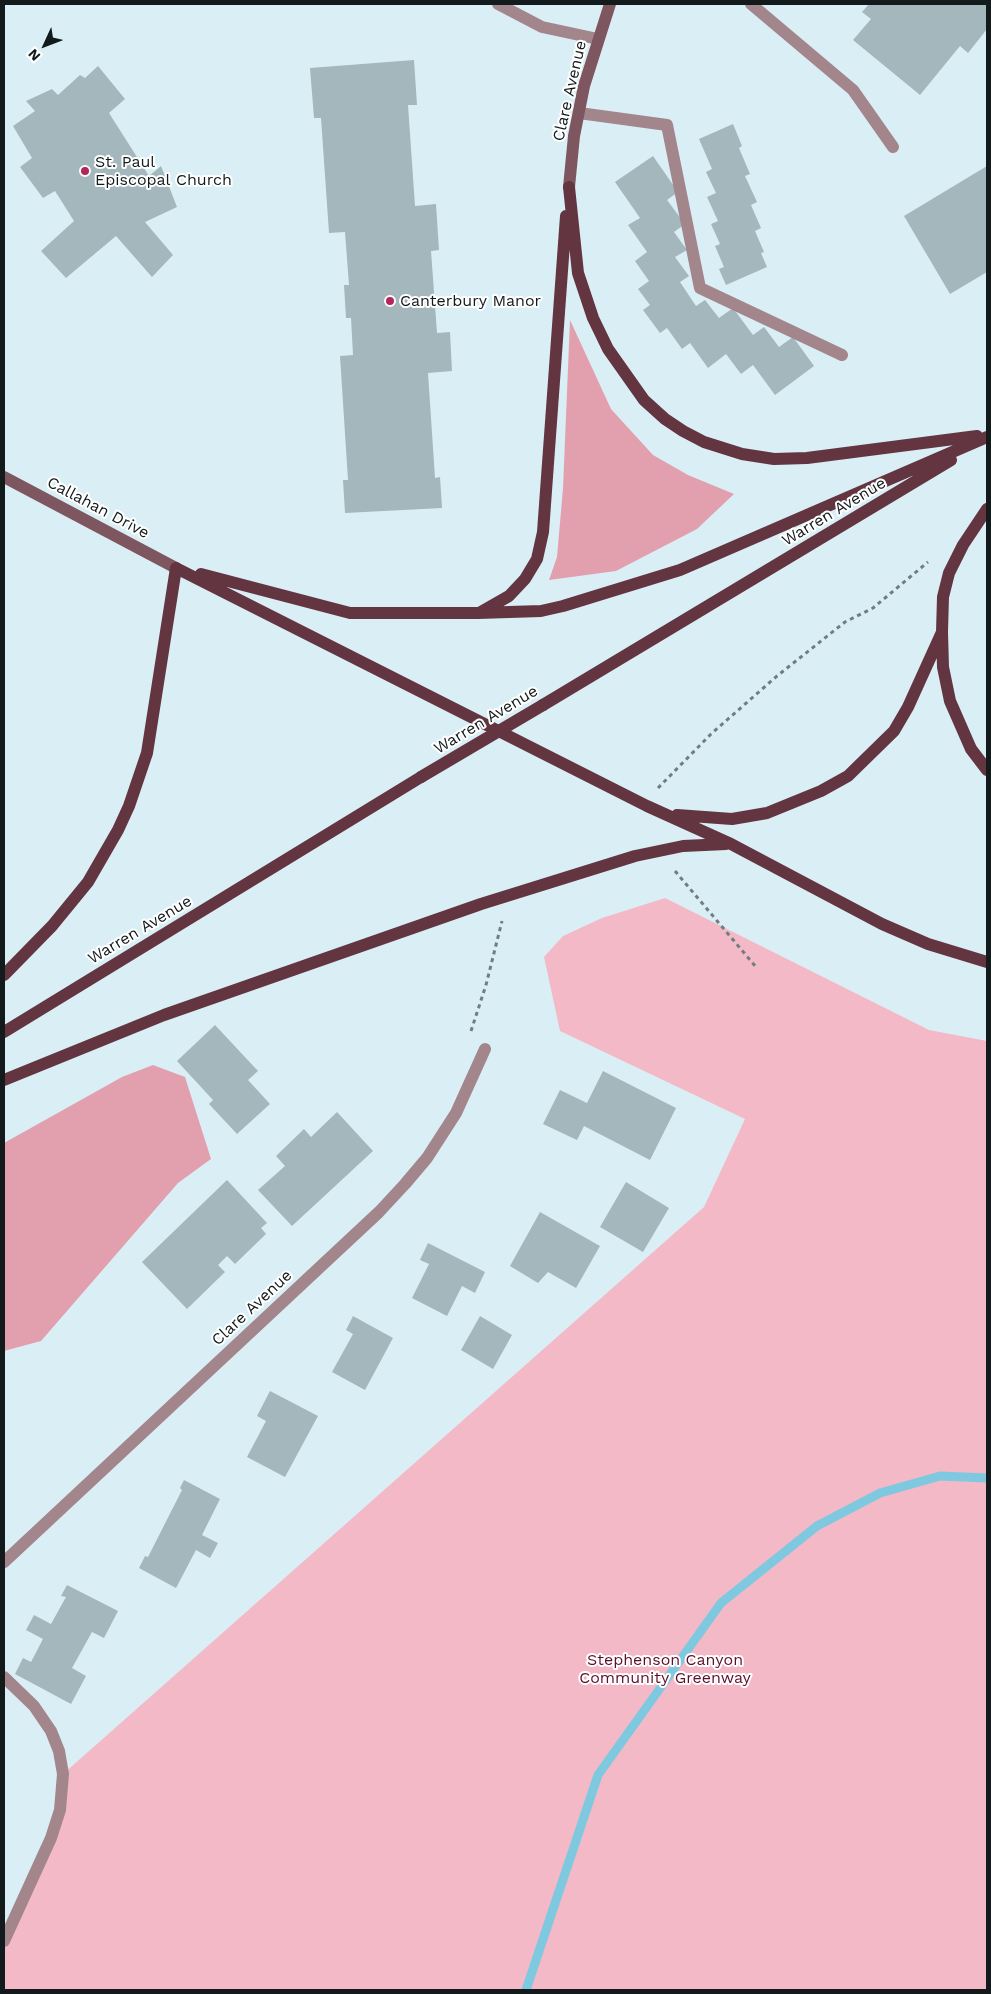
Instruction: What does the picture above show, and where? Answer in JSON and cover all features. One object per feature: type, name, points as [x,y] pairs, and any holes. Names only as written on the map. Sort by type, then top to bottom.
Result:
[{"type":"main road","points":[[568,187],[578,273],[593,318],[604,342],[628,380],[644,400],[665,419],[683,431],[704,442],[742,454],[774,459],[807,458],[987,437]]},
{"type":"main road","points":[[478,613],[509,596],[525,579],[537,560],[543,532],[568,187]]},
{"type":"main road","points":[[176,568],[350,613],[531,612],[564,606],[680,570],[987,437]]},
{"type":"main road","name":"Warren Avenue","points":[[4,1032],[421,777],[544,705],[987,437]]},
{"type":"main road","points":[[987,509],[962,545],[948,573],[943,597],[942,632],[943,667],[950,701],[971,749],[987,770]]},
{"type":"main road","points":[[176,568],[647,806],[731,844],[882,924],[928,944],[987,962]]},
{"type":"main road","points":[[4,975],[52,926],[88,882],[118,830],[129,806],[147,753],[176,568]]},
{"type":"main road","points":[[662,813],[713,819],[732,819],[767,813],[821,791],[848,776],[894,731],[908,707],[942,632]]},
{"type":"main road","points":[[4,1080],[164,1015],[481,904],[635,856],[683,846],[731,844]]},
{"type":"street","points":[[498,4],[542,27],[598,39]]},
{"type":"street","name":"Clare Avenue","points":[[568,187],[579,113],[598,39],[610,4]]},
{"type":"street","points":[[751,4],[853,90],[893,147]]},
{"type":"street","points":[[579,113],[667,125],[700,288],[842,355]]},
{"type":"street","name":"Callahan Drive","points":[[4,477],[176,568]]},
{"type":"street","name":"Clare Avenue","points":[[4,1562],[379,1212],[425,1161],[456,1113],[485,1049]]},
{"type":"street","points":[[4,1677],[34,1706],[51,1731],[59,1751],[63,1774],[60,1810],[51,1838],[4,1941]]},
{"type":"path","points":[[647,806],[662,782],[687,760],[711,734],[777,676],[845,622],[873,608],[916,574],[946,546],[962,545]]},
{"type":"path","points":[[670,864],[756,966]]},
{"type":"path","points":[[471,1033],[486,985],[504,913]]},
{"type":"green space","name":"Stephenson Canyon Community Greenway","points":[[665,898],[929,1030],[987,1041],[987,1990],[4,1990],[4,1941],[51,1838],[63,1774],[704,1207],[745,1119],[560,1031],[544,957],[563,936],[602,918]]},
{"type":"shaded area","points":[[570,320],[611,409],[653,455],[688,475],[734,494],[697,529],[616,571],[549,580],[557,557],[563,488]]},
{"type":"shaded area","points":[[153,1065],[185,1077],[211,1159],[178,1183],[41,1341],[4,1351],[4,1143],[122,1077]]},
{"type":"building","points":[[869,4],[987,4],[987,29],[968,53],[960,46],[920,95],[853,40],[871,19],[862,12]]},
{"type":"building","name":"Canterbury Manor","points":[[414,60],[417,105],[408,105],[415,206],[436,204],[439,250],[431,251],[437,333],[450,332],[452,371],[428,373],[435,478],[440,477],[442,508],[345,513],[343,480],[348,480],[340,356],[353,355],[351,318],[346,318],[344,285],[349,285],[345,232],[329,233],[321,118],[314,118],[310,68]]},
{"type":"building","name":"St. Paul Episcopal Church","points":[[98,66],[125,99],[109,113],[149,176],[161,166],[177,207],[145,222],[173,255],[152,277],[116,236],[66,278],[41,251],[74,221],[55,191],[43,198],[20,167],[32,158],[13,126],[35,111],[26,101],[52,89],[58,95],[80,75],[85,78]]},
{"type":"building","points":[[733,124],[742,146],[739,148],[750,174],[745,176],[757,202],[751,205],[761,228],[755,231],[764,252],[761,253],[767,267],[726,285],[719,269],[724,267],[715,246],[720,244],[711,224],[718,221],[707,197],[716,193],[706,172],[712,169],[699,139]]},
{"type":"building","points":[[653,156],[678,192],[667,200],[685,224],[674,232],[687,250],[675,257],[689,276],[680,282],[696,306],[705,300],[719,318],[733,308],[753,335],[764,327],[779,347],[793,337],[814,366],[775,395],[753,365],[741,374],[726,354],[708,368],[690,343],[682,349],[667,328],[660,333],[643,310],[650,305],[638,289],[649,281],[635,261],[647,252],[628,225],[640,218],[615,182]]},
{"type":"building","points":[[987,166],[987,272],[950,294],[904,216]]},
{"type":"building","points":[[215,1025],[258,1071],[248,1080],[270,1104],[237,1134],[209,1104],[213,1100],[177,1061]]},
{"type":"building","points":[[603,1071],[676,1108],[650,1160],[584,1126],[577,1140],[543,1124],[560,1090],[587,1103]]},
{"type":"building","points":[[337,1112],[373,1151],[292,1226],[258,1190],[285,1166],[276,1156],[304,1129],[311,1137]]},
{"type":"building","points":[[227,1180],[267,1223],[261,1228],[266,1234],[235,1264],[227,1256],[218,1265],[225,1272],[187,1309],[142,1262]]},
{"type":"building","points":[[626,1182],[669,1208],[643,1252],[600,1227]]},
{"type":"building","points":[[540,1212],[600,1246],[576,1288],[548,1272],[538,1283],[510,1266]]},
{"type":"building","points":[[428,1243],[485,1272],[475,1293],[462,1286],[447,1316],[412,1298],[429,1264],[420,1260]]},
{"type":"building","points":[[353,1316],[393,1338],[365,1390],[332,1372],[353,1334],[346,1330]]},
{"type":"building","points":[[480,1316],[512,1335],[493,1369],[461,1350]]},
{"type":"building","points":[[270,1391],[318,1416],[285,1477],[247,1457],[266,1421],[257,1416]]},
{"type":"building","points":[[184,1480],[220,1499],[202,1535],[218,1543],[210,1558],[196,1550],[176,1588],[139,1568],[145,1556],[148,1557],[182,1490],[180,1488]]},
{"type":"building","points":[[67,1585],[118,1611],[104,1638],[92,1632],[72,1668],[86,1676],[71,1704],[15,1674],[23,1658],[31,1662],[43,1639],[26,1630],[34,1615],[51,1624],[66,1597],[61,1596]]},
{"type":"waterway","points":[[526,1990],[598,1775],[721,1603],[817,1526],[880,1493],[940,1476],[987,1478]]},
{"type":"place","name":"St. Paul Episcopal Church","points":[[85,171]]},
{"type":"place","name":"Canterbury Manor","points":[[390,301]]}]
